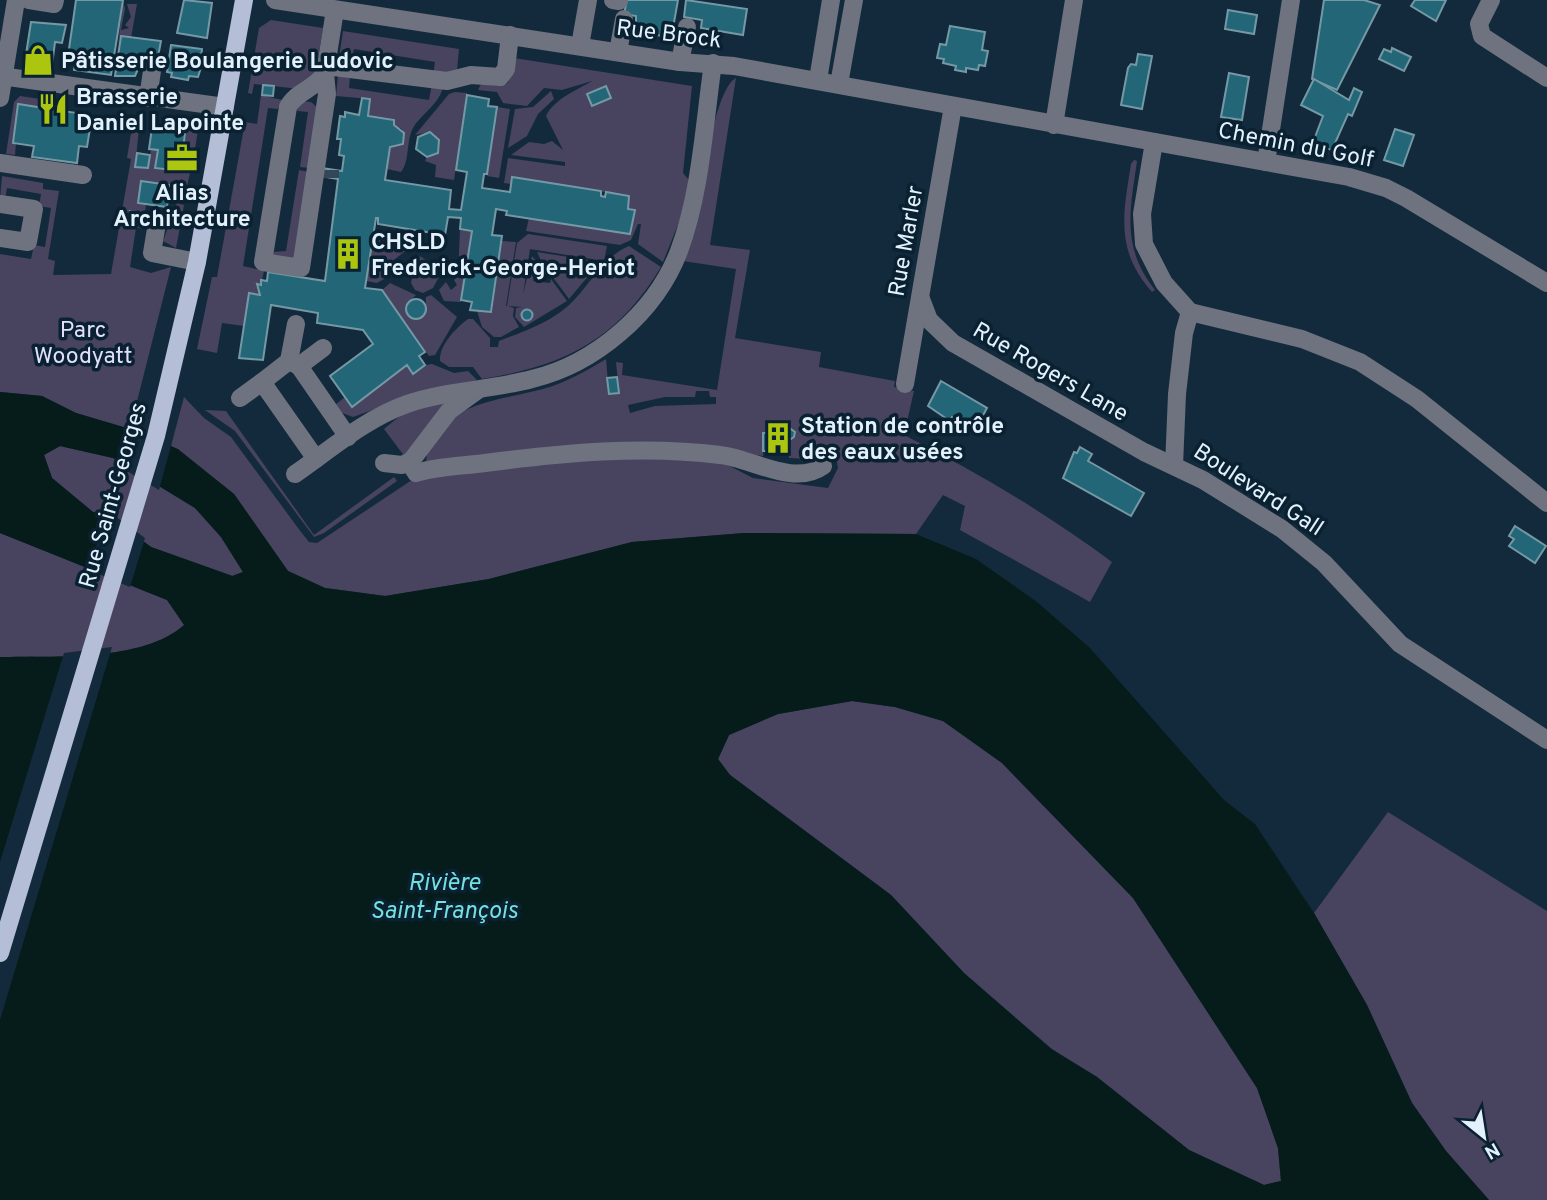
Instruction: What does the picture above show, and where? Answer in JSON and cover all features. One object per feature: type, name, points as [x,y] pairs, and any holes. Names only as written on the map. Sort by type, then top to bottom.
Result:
[{"type":"main road","name":"Rue Saint-Georges","points":[[0,953],[136,508],[182,331],[244,0]]},
{"type":"street","points":[[0,98],[16,0]]},
{"type":"street","points":[[29,0],[54,4],[55,0]]},
{"type":"street","name":"Rue Brock","points":[[275,0],[335,10],[383,8],[510,35],[680,62],[713,63],[818,80],[1054,125]]},
{"type":"street","points":[[580,46],[588,0]]},
{"type":"street","points":[[818,80],[831,0]]},
{"type":"street","points":[[839,84],[854,0]]},
{"type":"street","points":[[1054,125],[1074,0]]},
{"type":"street","points":[[1266,162],[1291,0]]},
{"type":"street","points":[[1491,0],[1479,27],[1488,41],[1547,78]]},
{"type":"street","points":[[326,69],[317,84],[293,98],[288,107],[263,262],[301,268],[327,94],[326,69],[335,10]]},
{"type":"street","points":[[618,52],[624,19]]},
{"type":"street","points":[[680,62],[687,27]]},
{"type":"street","points":[[326,69],[447,81],[471,75],[500,77],[506,69],[510,35]]},
{"type":"street","points":[[295,474],[377,417],[405,405],[533,379],[581,360],[620,331],[655,293],[673,264],[688,220],[713,63]]},
{"type":"street","points":[[148,97],[153,64]]},
{"type":"street","points":[[2,77],[225,107]]},
{"type":"street","name":"Rue Marler","points":[[905,384],[953,106]]},
{"type":"street","name":"Chemin du Golf","points":[[1054,125],[1349,177],[1386,188],[1547,283]]},
{"type":"street","points":[[1154,142],[1142,214],[1144,244],[1164,283],[1190,312],[1302,339],[1360,362],[1417,399],[1547,503]]},
{"type":"street","points":[[313,187],[330,174],[318,155]]},
{"type":"street","points":[[0,163],[83,175]]},
{"type":"street","points":[[0,204],[34,209],[28,242],[0,238]]},
{"type":"street","points":[[156,229],[152,253],[197,262]]},
{"type":"street","name":"Rue Rogers Lane","points":[[920,299],[929,320],[953,343],[1144,452],[1174,466]]},
{"type":"street","name":"Boulevard Gall","points":[[1190,312],[1185,326],[1178,380],[1174,466],[1203,480],[1294,537],[1324,563],[1400,644],[1547,740]]},
{"type":"street","points":[[296,324],[294,363],[348,437]]},
{"type":"street","points":[[240,398],[262,382],[323,348]]},
{"type":"street","points":[[262,382],[316,459]]},
{"type":"street","points":[[384,463],[402,465],[409,462],[449,411],[481,388]]},
{"type":"street","points":[[409,462],[416,474],[526,458],[613,452],[722,455],[798,473],[812,473],[823,466]]},
{"type":"green space","points":[[123,0],[125,9],[121,30],[129,28],[125,25],[131,17],[127,4],[137,4],[131,38],[120,36],[118,45]]},
{"type":"green space","points":[[271,20],[323,28],[316,72],[300,89],[254,84],[252,94],[248,93],[259,28]]},
{"type":"green space","points":[[343,31],[459,49],[457,71],[433,76],[435,62],[354,49],[352,60],[339,58]]},
{"type":"green space","points":[[514,58],[692,86],[683,173],[689,180],[681,217],[663,262],[638,244],[641,224],[638,224],[631,240],[620,245],[526,231],[529,218],[630,234],[635,210],[628,209],[629,196],[512,177],[511,184],[504,183],[508,158],[565,166],[565,162],[511,155],[529,142],[544,144],[552,141],[563,150],[546,116],[560,100],[592,81],[562,90],[544,88],[527,106],[503,103],[497,92],[478,90],[481,84],[500,86],[508,83]]},
{"type":"green space","points":[[338,75],[350,76],[349,88],[429,100],[432,84],[443,86],[439,98],[413,128],[406,162],[401,172],[387,169],[390,147],[404,141],[402,129],[368,116],[370,99],[336,96]]},
{"type":"green space","points":[[736,78],[710,245],[750,250],[735,338],[821,352],[819,367],[895,381],[894,387],[914,391],[904,435],[1011,494],[1112,562],[1090,602],[960,530],[965,506],[943,495],[916,534],[744,533],[632,542],[489,579],[385,596],[325,588],[288,571],[234,494],[171,446],[184,397],[204,418],[231,437],[309,542],[317,543],[415,478],[515,464],[613,455],[718,460],[753,478],[828,488],[838,468],[835,451],[813,447],[807,459],[789,458],[788,441],[794,437],[795,432],[786,425],[779,433],[764,433],[763,456],[720,450],[612,449],[612,444],[597,450],[431,465],[426,460],[432,441],[442,427],[455,416],[489,402],[559,383],[606,359],[609,394],[619,393],[616,362],[623,363],[622,375],[717,390],[736,269],[683,261],[712,132],[727,88]],"holes":[[[696,391],[709,391],[710,397],[716,397],[716,404],[655,406],[630,413],[628,405],[665,397],[695,397]]]},
{"type":"green space","points":[[551,91],[554,99],[538,114],[527,136],[508,148],[515,109],[533,107]]},
{"type":"green space","points":[[467,93],[454,180],[435,177],[436,165],[425,161],[427,157],[438,152],[439,140],[429,132],[415,135],[449,94]]},
{"type":"green space","points":[[261,95],[282,100],[278,109],[268,108],[243,266],[264,271],[261,285],[257,284],[260,295],[249,294],[244,326],[222,323],[217,353],[197,349],[212,277],[217,277],[245,122],[257,124]]},
{"type":"green space","points":[[20,96],[47,100],[44,108],[18,105],[13,142],[16,143],[15,155],[6,154],[14,102]]},
{"type":"green space","points":[[300,101],[311,102],[318,108],[310,168],[300,167],[308,112],[297,111]]},
{"type":"green space","points":[[497,107],[510,109],[499,178],[487,176]]},
{"type":"green space","points":[[177,118],[199,124],[194,155],[183,150],[188,124],[176,122]]},
{"type":"green space","name":"Parc Woodyatt","points":[[132,127],[139,129],[135,167],[148,168],[151,149],[158,150],[156,168],[190,173],[184,200],[169,199],[170,185],[141,181],[138,202],[146,204],[145,213],[130,211],[129,222],[153,222],[152,229],[136,228],[130,267],[151,273],[171,267],[130,429],[76,413],[42,396],[0,392],[0,254],[31,259],[34,245],[45,247],[51,208],[39,206],[41,194],[7,188],[5,200],[0,199],[2,176],[43,183],[43,189],[59,191],[48,259],[55,261],[53,275],[111,274],[131,159],[127,158]]},
{"type":"green space","points":[[1134,160],[1137,161],[1131,212],[1133,243],[1144,274],[1155,290],[1152,292],[1140,277],[1127,246],[1124,216],[1131,164]]},
{"type":"green space","points":[[299,170],[309,172],[296,255],[292,260],[273,256],[273,252],[286,251]]},
{"type":"green space","points":[[177,203],[184,205],[176,248],[163,241]]},
{"type":"green space","points":[[460,229],[472,231],[461,302],[444,301],[439,290],[446,282],[451,290],[457,285],[454,280],[458,276]]},
{"type":"green space","points":[[528,234],[607,246],[604,261],[530,249],[523,295],[532,256],[538,263],[533,281],[550,283],[551,279],[567,301],[524,327],[515,317],[516,308],[522,307],[508,306],[514,308],[513,316],[519,327],[501,337],[494,337],[482,327],[477,311],[492,312],[502,241],[516,242],[507,306],[517,243]]},
{"type":"green space","points":[[373,236],[435,246],[404,252],[386,266],[384,279],[377,283],[366,281]]},
{"type":"green space","points":[[629,246],[661,267],[626,313],[586,346],[538,366],[482,379],[473,367],[449,367],[440,361],[445,343],[468,319],[473,319],[490,338],[490,347],[498,347],[499,341],[539,324],[567,307],[606,262]]},
{"type":"green space","points":[[537,252],[600,262],[569,299],[552,276],[552,266],[543,265]]},
{"type":"green space","points":[[417,255],[433,263],[432,275],[439,277],[433,288],[423,293],[415,290],[411,283]]},
{"type":"green space","points":[[390,283],[416,295],[405,306],[408,316],[417,319],[425,313],[426,297],[431,295],[457,317],[435,355],[429,356],[382,290]]},
{"type":"green space","points":[[432,364],[454,373],[468,371],[477,380],[414,395],[353,417],[342,413],[335,405],[345,397],[352,406],[407,365],[413,373]]},
{"type":"green space","points":[[443,403],[444,408],[405,457],[384,429],[401,415]]},
{"type":"green space","points":[[205,410],[226,411],[314,535],[394,477],[397,481],[324,533],[314,537],[235,431]]},
{"type":"green space","points":[[60,446],[113,458],[195,508],[221,537],[243,572],[233,576],[151,547],[107,514],[93,512],[52,478],[44,455]]},
{"type":"green space","points":[[0,533],[167,600],[185,625],[167,637],[122,651],[71,656],[0,657]]},
{"type":"green space","points":[[852,701],[895,707],[943,721],[1002,763],[1133,898],[1257,1088],[1278,1148],[1281,1181],[1264,1185],[1189,1150],[1097,1077],[1052,1049],[964,973],[891,895],[730,775],[718,759],[729,735],[778,714]]},
{"type":"green space","points":[[1388,812],[1547,911],[1547,1200],[1489,1200],[1446,1151],[1412,1103],[1367,1005],[1314,913]]},
{"type":"water","name":"Rivière Saint-François","points":[[0,392],[42,396],[76,413],[130,429],[178,449],[234,494],[288,571],[325,588],[385,596],[489,579],[632,542],[744,533],[916,534],[976,559],[1037,602],[1090,648],[1224,800],[1255,824],[1314,913],[1367,1005],[1412,1103],[1446,1151],[1489,1200],[0,1200],[0,657],[96,655],[122,651],[166,637],[184,625],[167,600],[0,533]],"holes":[[[60,446],[113,458],[195,508],[221,537],[243,572],[232,576],[151,547],[107,514],[93,512],[52,478],[44,455]],[[852,701],[895,707],[943,721],[1002,763],[1133,898],[1257,1088],[1278,1148],[1281,1181],[1264,1185],[1189,1150],[1097,1077],[1051,1049],[964,973],[891,895],[730,775],[718,759],[729,735],[778,714]]]},
{"type":"pier","points":[[131,426],[172,442],[159,490],[120,467]]},
{"type":"pier","points":[[107,510],[145,538],[130,587],[89,570]]},
{"type":"pier","points":[[112,647],[0,1020],[0,862],[64,653]]},
{"type":"building","points":[[76,0],[123,0],[111,75],[74,70],[75,64],[67,63]]},
{"type":"building","points":[[184,0],[212,3],[207,38],[177,33]]},
{"type":"building","points":[[627,0],[678,0],[673,28],[664,26],[662,36],[636,31],[636,16],[624,14]]},
{"type":"building","points":[[686,0],[747,9],[743,35],[701,28],[702,20],[684,17]]},
{"type":"building","points":[[1324,0],[1364,0],[1380,5],[1337,90],[1312,79]]},
{"type":"building","points":[[1415,0],[1446,0],[1436,21],[1411,6]]},
{"type":"building","points":[[1228,10],[1257,15],[1254,34],[1225,29]]},
{"type":"building","points":[[31,22],[66,25],[62,43],[55,42],[52,65],[25,61]]},
{"type":"building","points":[[950,26],[985,32],[982,50],[988,51],[985,66],[979,65],[978,70],[966,68],[966,72],[955,70],[956,66],[943,63],[944,59],[937,58],[940,44],[946,45]]},
{"type":"building","points":[[121,36],[161,41],[157,62],[148,69],[139,67],[135,76],[115,76]]},
{"type":"building","points":[[171,45],[202,49],[201,58],[204,58],[198,77],[189,76],[188,80],[171,77],[172,73],[167,72]]},
{"type":"building","points":[[1392,48],[1411,57],[1404,71],[1379,59],[1384,49],[1391,52]]},
{"type":"building","points":[[1138,54],[1152,56],[1142,109],[1121,105],[1128,68],[1131,64],[1136,65]]},
{"type":"building","points":[[1229,73],[1249,77],[1242,120],[1221,117]]},
{"type":"building","points":[[1314,79],[1349,100],[1354,88],[1362,92],[1352,116],[1348,114],[1332,150],[1316,145],[1315,137],[1323,116],[1301,105]]},
{"type":"building","points":[[263,85],[274,86],[273,96],[262,95]]},
{"type":"building","points":[[606,86],[611,98],[592,106],[587,94]]},
{"type":"building","name":"CHSLD Frederick-George-Heriot","points":[[467,95],[489,99],[488,106],[497,107],[487,174],[484,174],[482,188],[510,192],[512,177],[601,191],[601,196],[605,197],[606,192],[629,196],[628,209],[635,210],[630,234],[506,215],[507,211],[496,209],[492,235],[502,236],[491,312],[470,310],[472,302],[461,300],[472,231],[460,229],[461,218],[448,217],[445,235],[378,224],[376,218],[365,288],[382,290],[425,352],[419,356],[425,365],[413,374],[407,365],[352,407],[330,376],[373,344],[363,330],[317,323],[318,313],[271,305],[263,360],[239,358],[249,293],[260,295],[257,284],[261,285],[261,280],[267,281],[268,272],[325,281],[338,179],[320,176],[321,168],[342,171],[344,156],[339,155],[341,139],[337,139],[340,116],[345,117],[345,112],[359,115],[362,98],[370,99],[368,116],[394,120],[394,125],[404,133],[403,144],[390,147],[385,180],[451,190],[449,209],[461,210],[467,172],[456,170]]},
{"type":"building","points":[[44,103],[62,106],[62,111],[84,114],[83,121],[91,122],[87,147],[79,146],[77,163],[32,157],[34,146],[13,143],[18,104],[44,108]]},
{"type":"building","points":[[167,125],[178,126],[177,132],[185,133],[183,150],[188,151],[185,168],[181,167],[180,171],[155,168],[158,150],[149,149],[152,128],[166,130]]},
{"type":"building","points":[[1395,129],[1414,135],[1403,166],[1384,160]]},
{"type":"building","points":[[430,132],[439,140],[438,153],[427,157],[416,149],[418,137]]},
{"type":"building","points":[[137,153],[150,155],[148,168],[135,167]]},
{"type":"building","points":[[141,181],[170,185],[167,207],[138,203]]},
{"type":"building","points":[[130,211],[145,213],[143,224],[129,222]]},
{"type":"building","points":[[416,299],[423,302],[426,309],[423,316],[416,319],[409,316],[406,309],[409,302]]},
{"type":"building","points":[[527,309],[533,315],[527,321],[521,315]]},
{"type":"building","points":[[617,377],[619,393],[609,394],[607,378]]},
{"type":"building","points":[[941,381],[987,408],[977,427],[952,417],[950,421],[928,406]]},
{"type":"building","name":"Station de contrôle des eaux usées","points":[[785,425],[795,432],[794,437],[788,441],[789,451],[763,451],[763,433],[779,433]]},
{"type":"building","points":[[1080,447],[1092,454],[1088,461],[1144,493],[1131,516],[1063,478],[1074,452],[1077,453]]},
{"type":"building","points":[[1515,526],[1546,546],[1535,563],[1509,546],[1514,539],[1509,536]]},
{"type":"tunnel","points":[[330,170],[330,178]]},
{"type":"place","name":"Pâtisserie Boulangerie Ludovic","points":[[38,60]]},
{"type":"place","name":"Brasserie Daniel Lapointe","points":[[53,109]]},
{"type":"place","name":"Alias Architecture","points":[[182,158]]},
{"type":"place","name":"CHSLD Frederick-George-Heriot","points":[[348,254]]},
{"type":"place","name":"Station de contrôle des eaux usées","points":[[778,438]]}]
